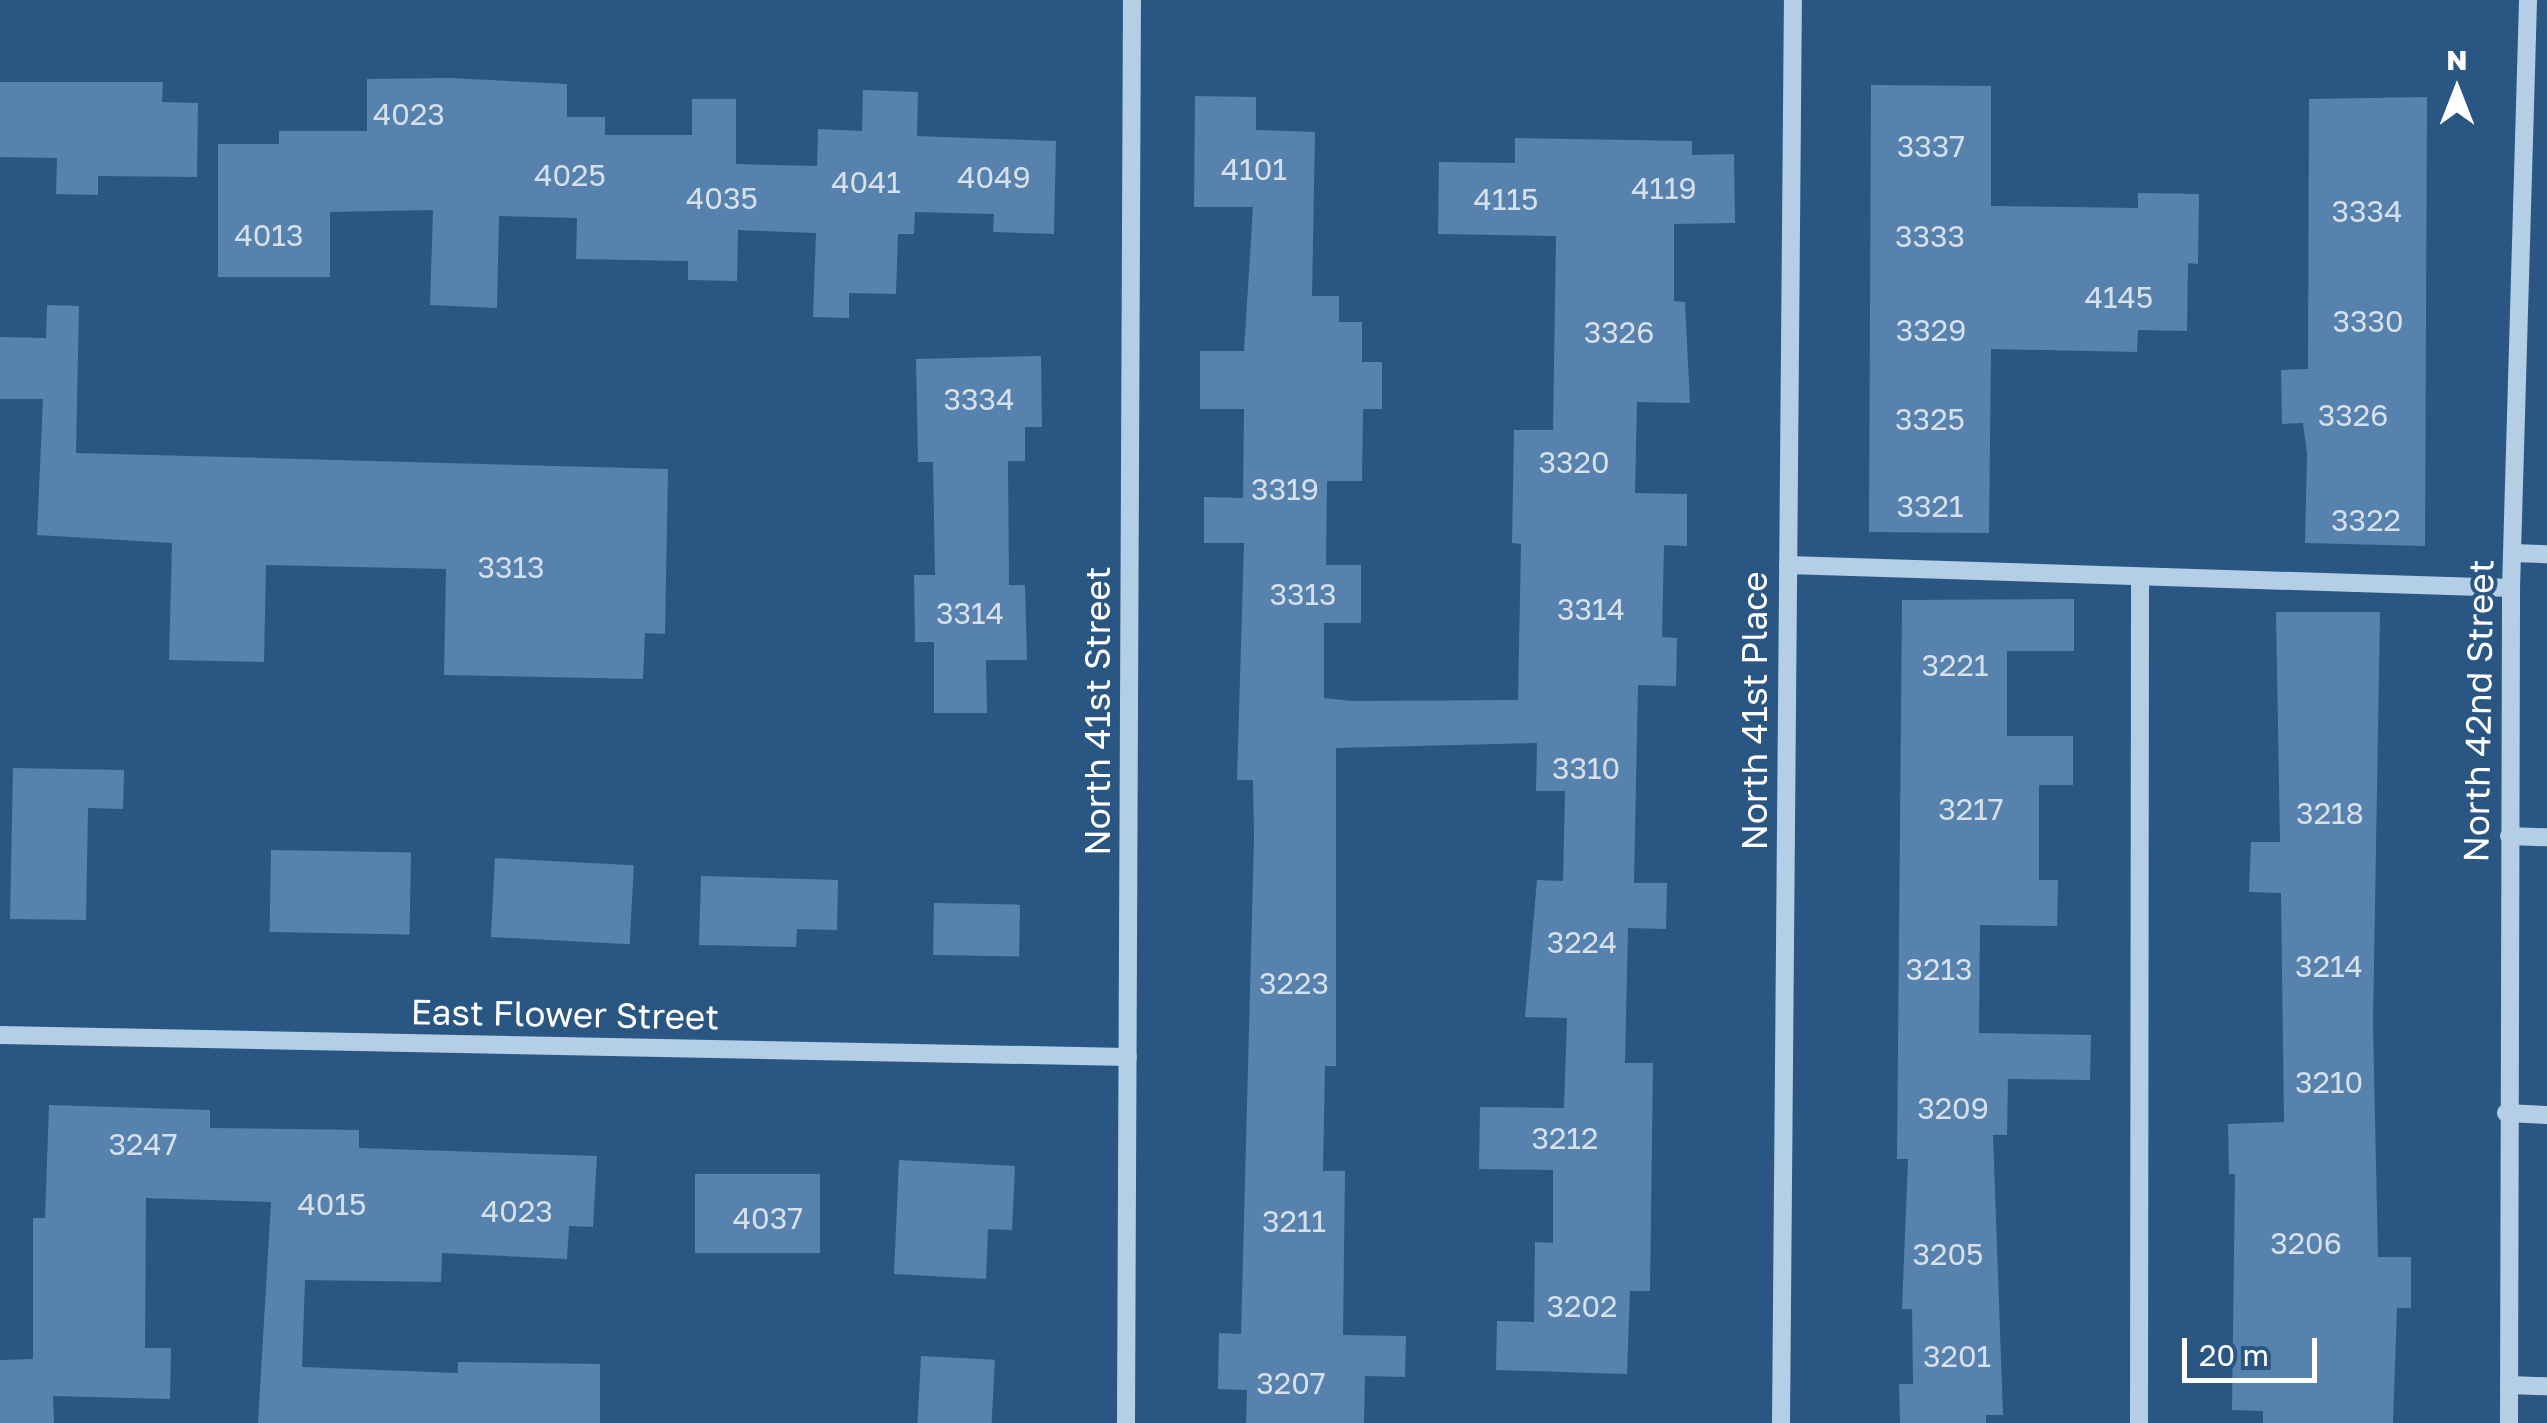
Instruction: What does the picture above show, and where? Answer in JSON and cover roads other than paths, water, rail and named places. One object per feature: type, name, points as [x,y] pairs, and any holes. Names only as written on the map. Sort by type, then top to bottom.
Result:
[{"type":"street","name":"North 41st Street","points":[[1126,1423],[1132,0]]},
{"type":"street","name":"North 41st Place","points":[[1781,1423],[1792,0]]},
{"type":"street","name":"North 42nd Street","points":[[2510,1423],[2506,1113],[2511,588],[2528,0]]},
{"type":"street","points":[[2512,553],[2547,554]]},
{"type":"street","points":[[1788,565],[2511,588]]},
{"type":"street","points":[[2139,1423],[2140,578]]},
{"type":"street","points":[[2509,836],[2547,837]]},
{"type":"street","name":"East Flower Street","points":[[0,1035],[1128,1057]]},
{"type":"street","points":[[2506,1113],[2547,1114]]},
{"type":"street","points":[[2509,1385],[2547,1386]]}]
